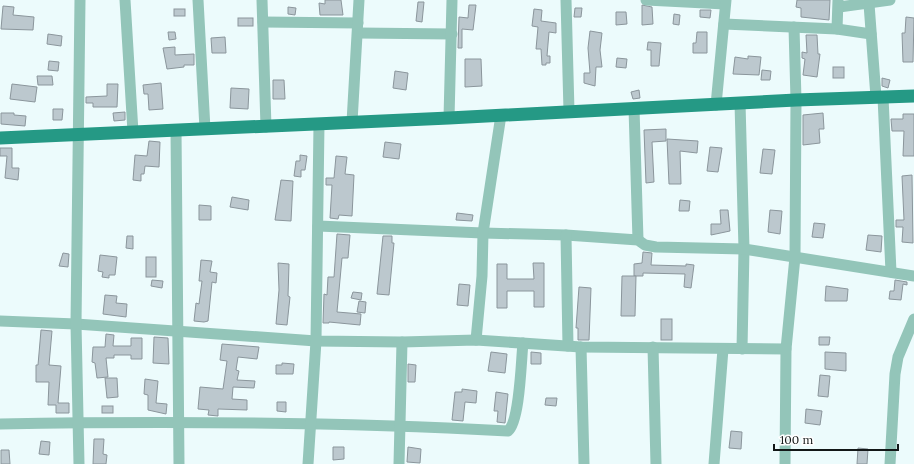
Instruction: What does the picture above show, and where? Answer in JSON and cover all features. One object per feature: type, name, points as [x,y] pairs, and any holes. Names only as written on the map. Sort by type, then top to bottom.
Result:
[{"type":"main road","points":[[0,138],[78,133],[266,127],[796,100],[914,96]]},
{"type":"street","points":[[79,464],[76,324],[80,0]]},
{"type":"street","points":[[125,0],[133,132]]},
{"type":"street","points":[[198,0],[205,129]]},
{"type":"street","points":[[262,0],[266,127]]},
{"type":"street","points":[[352,122],[358,28],[358,0]]},
{"type":"street","points":[[449,118],[452,0]]},
{"type":"street","points":[[566,0],[569,111]]},
{"type":"street","points":[[646,0],[726,2],[716,105]]},
{"type":"street","points":[[838,29],[838,4],[868,4],[890,0]]},
{"type":"street","points":[[868,4],[879,97],[892,272]]},
{"type":"street","points":[[263,22],[452,34]]},
{"type":"street","points":[[724,24],[838,29],[871,34]]},
{"type":"street","points":[[785,464],[786,349],[795,257],[796,100],[794,27]]},
{"type":"street","points":[[740,103],[744,249],[742,349]]},
{"type":"street","points":[[634,108],[638,240]]},
{"type":"street","points":[[476,340],[482,276],[483,233],[501,115]]},
{"type":"street","points":[[308,464],[312,424],[316,341],[319,124]]},
{"type":"street","points":[[176,130],[179,464]]},
{"type":"street","points":[[318,226],[566,235],[638,240],[645,245],[656,247],[744,249],[914,276]]},
{"type":"street","points":[[566,235],[568,346]]},
{"type":"street","points":[[890,464],[895,374],[898,357],[914,319]]},
{"type":"street","points":[[0,321],[76,324],[316,341],[402,342],[476,340],[581,347],[786,349]]},
{"type":"street","points":[[399,464],[402,342]]},
{"type":"street","points":[[0,424],[179,422],[401,425],[508,431],[512,428],[516,414],[522,343]]},
{"type":"street","points":[[581,347],[584,464]]},
{"type":"street","points":[[653,347],[656,464]]},
{"type":"street","points":[[714,464],[724,349]]},
{"type":"building","points":[[325,0],[341,0],[343,15],[320,15],[319,3],[325,4]]},
{"type":"building","points":[[797,0],[830,0],[829,20],[801,17],[801,8],[796,7]]},
{"type":"building","points":[[418,2],[424,2],[422,22],[416,21]]},
{"type":"building","points":[[469,5],[476,5],[473,30],[462,29],[462,48],[458,48],[459,17],[468,18]]},
{"type":"building","points":[[642,5],[652,7],[653,24],[642,25]]},
{"type":"building","points":[[3,6],[14,7],[13,15],[34,17],[33,30],[1,29]]},
{"type":"building","points":[[288,7],[296,8],[295,15],[288,14]]},
{"type":"building","points":[[575,8],[582,8],[581,17],[574,17]]},
{"type":"building","points":[[174,9],[185,9],[185,16],[174,16]]},
{"type":"building","points":[[534,9],[542,10],[541,21],[556,23],[556,33],[549,32],[547,56],[550,56],[550,63],[546,63],[546,65],[542,65],[541,49],[536,49],[538,27],[532,26]]},
{"type":"building","points":[[700,10],[711,10],[710,18],[700,17]]},
{"type":"building","points":[[616,12],[626,12],[627,24],[616,25]]},
{"type":"building","points":[[674,14],[680,15],[679,25],[673,24]]},
{"type":"building","points":[[906,17],[914,18],[913,62],[903,62],[902,33],[905,33]]},
{"type":"building","points":[[238,18],[253,18],[253,26],[238,26]]},
{"type":"building","points":[[590,31],[602,33],[600,50],[602,67],[596,67],[595,86],[584,83],[584,73],[590,73],[588,48]]},
{"type":"building","points":[[168,32],[175,32],[176,39],[169,40]]},
{"type":"building","points":[[697,32],[707,32],[707,53],[693,53],[693,43],[696,43]]},
{"type":"building","points":[[48,34],[62,36],[61,46],[47,44]]},
{"type":"building","points":[[806,35],[817,35],[818,54],[820,54],[817,77],[803,75],[805,59],[802,58],[802,52],[807,53]]},
{"type":"building","points":[[225,37],[226,53],[212,53],[211,38]]},
{"type":"building","points":[[648,42],[661,43],[659,66],[651,66],[651,50],[647,50]]},
{"type":"building","points":[[175,47],[175,55],[194,54],[194,65],[184,65],[184,67],[167,69],[163,48]]},
{"type":"building","points":[[748,56],[761,57],[759,75],[733,74],[735,57],[748,59]]},
{"type":"building","points":[[617,58],[627,59],[626,68],[616,67]]},
{"type":"building","points":[[465,59],[481,59],[482,86],[465,87]]},
{"type":"building","points":[[49,61],[59,62],[58,71],[48,70]]},
{"type":"building","points":[[833,67],[844,67],[844,78],[833,78]]},
{"type":"building","points":[[762,70],[771,71],[770,80],[761,80]]},
{"type":"building","points":[[395,71],[408,73],[406,90],[393,88]]},
{"type":"building","points":[[37,76],[52,76],[53,85],[38,85]]},
{"type":"building","points":[[882,78],[890,80],[888,88],[882,86]]},
{"type":"building","points":[[273,80],[284,80],[285,99],[273,99]]},
{"type":"building","points":[[161,83],[163,109],[149,110],[148,94],[144,94],[143,85]]},
{"type":"building","points":[[12,84],[37,87],[35,102],[10,99]]},
{"type":"building","points":[[107,84],[118,84],[117,107],[93,107],[93,103],[86,103],[86,97],[107,96]]},
{"type":"building","points":[[231,88],[249,89],[248,109],[230,108]]},
{"type":"building","points":[[639,90],[640,98],[633,99],[631,92]]},
{"type":"building","points":[[53,109],[63,109],[62,120],[53,120]]},
{"type":"building","points":[[125,112],[125,120],[114,121],[113,113]]},
{"type":"building","points":[[1,113],[14,113],[14,115],[26,116],[25,126],[1,124]]},
{"type":"building","points":[[823,113],[824,129],[819,129],[820,143],[803,145],[803,115]]},
{"type":"building","points":[[903,114],[914,114],[914,156],[903,156],[904,131],[892,131],[891,119],[903,119]]},
{"type":"building","points":[[666,129],[666,141],[652,142],[654,182],[646,183],[644,130]]},
{"type":"building","points":[[667,139],[698,141],[697,153],[680,151],[681,184],[669,184]]},
{"type":"building","points":[[149,141],[160,142],[159,167],[145,166],[144,174],[141,174],[141,181],[133,180],[135,155],[147,156]]},
{"type":"building","points":[[385,142],[401,144],[399,159],[383,157]]},
{"type":"building","points":[[710,147],[722,148],[718,172],[707,171]]},
{"type":"building","points":[[0,148],[12,148],[12,168],[19,168],[18,180],[5,178],[7,156],[0,156]]},
{"type":"building","points":[[763,149],[775,150],[772,174],[760,173]]},
{"type":"building","points":[[300,155],[307,156],[305,170],[301,170],[301,177],[294,176],[296,161],[300,161]]},
{"type":"building","points":[[336,156],[347,157],[345,174],[354,175],[352,216],[339,215],[338,219],[330,218],[332,185],[326,185],[326,178],[334,178]]},
{"type":"building","points":[[912,175],[913,243],[902,242],[903,227],[896,227],[896,220],[904,220],[902,176]]},
{"type":"building","points":[[281,180],[293,181],[291,221],[275,220]]},
{"type":"building","points":[[232,197],[249,200],[248,210],[230,207]]},
{"type":"building","points":[[680,200],[690,201],[689,211],[679,211]]},
{"type":"building","points":[[199,205],[211,206],[211,220],[199,220]]},
{"type":"building","points":[[720,210],[728,210],[730,231],[711,235],[711,224],[721,224]]},
{"type":"building","points":[[770,210],[782,211],[780,234],[768,232]]},
{"type":"building","points":[[457,213],[473,215],[472,221],[456,220]]},
{"type":"building","points":[[814,223],[825,224],[823,238],[812,237]]},
{"type":"building","points":[[337,234],[350,235],[348,258],[342,258],[337,312],[361,314],[360,325],[329,322],[323,323],[324,294],[327,295],[328,277],[334,277]]},
{"type":"building","points":[[868,235],[882,236],[881,252],[866,250]]},
{"type":"building","points":[[127,236],[133,236],[133,249],[126,248]]},
{"type":"building","points":[[383,236],[392,236],[392,243],[394,243],[389,295],[377,294]]},
{"type":"building","points":[[643,252],[652,253],[651,265],[694,265],[691,288],[684,287],[685,274],[643,273],[643,276],[634,276],[634,264],[642,263]]},
{"type":"building","points":[[63,253],[69,254],[68,267],[59,266]]},
{"type":"building","points":[[100,255],[117,257],[115,275],[109,275],[109,278],[102,277],[103,272],[98,271]]},
{"type":"building","points":[[146,257],[156,257],[156,277],[146,277]]},
{"type":"building","points":[[201,260],[212,261],[210,272],[217,273],[216,283],[212,282],[208,321],[204,322],[194,321],[196,303],[199,304],[202,281],[199,281]]},
{"type":"building","points":[[278,263],[289,264],[288,296],[290,297],[287,325],[276,324],[279,290]]},
{"type":"building","points":[[533,263],[544,263],[544,307],[534,307],[534,291],[507,291],[507,308],[497,308],[497,264],[507,264],[507,279],[534,279]]},
{"type":"building","points":[[622,276],[636,276],[635,316],[621,316]]},
{"type":"building","points":[[152,280],[163,281],[162,288],[151,286]]},
{"type":"building","points":[[895,280],[907,282],[907,285],[903,284],[901,300],[889,299],[890,291],[894,291]]},
{"type":"building","points":[[459,284],[470,285],[468,306],[457,305]]},
{"type":"building","points":[[826,286],[848,289],[847,301],[825,301]]},
{"type":"building","points":[[579,287],[591,288],[589,340],[578,340],[578,328],[576,328]]},
{"type":"building","points":[[353,292],[362,293],[361,300],[351,298]]},
{"type":"building","points":[[105,295],[117,296],[116,303],[127,304],[126,317],[103,314]]},
{"type":"building","points":[[359,301],[366,302],[365,313],[357,312]]},
{"type":"building","points":[[661,319],[672,319],[672,340],[661,340]]},
{"type":"building","points":[[41,330],[52,331],[49,365],[61,366],[58,403],[69,403],[69,413],[56,413],[56,405],[48,405],[49,382],[36,382],[36,365],[38,365]]},
{"type":"building","points":[[106,334],[114,335],[113,346],[131,346],[131,338],[142,338],[142,359],[131,359],[131,355],[114,355],[114,358],[106,358],[108,377],[97,378],[95,363],[92,362],[93,347],[105,347]]},
{"type":"building","points":[[154,337],[168,338],[169,364],[153,363]]},
{"type":"building","points":[[819,337],[830,337],[829,345],[819,345]]},
{"type":"building","points":[[222,344],[259,347],[257,359],[238,357],[236,370],[239,371],[237,380],[255,381],[254,388],[233,387],[232,399],[247,400],[247,410],[218,409],[218,416],[208,415],[209,410],[198,409],[200,387],[223,389],[227,361],[220,360]]},
{"type":"building","points":[[491,352],[507,354],[505,373],[488,371]]},
{"type":"building","points":[[531,352],[541,353],[541,364],[531,364]]},
{"type":"building","points":[[825,352],[846,353],[846,371],[825,369]]},
{"type":"building","points":[[282,363],[294,364],[293,374],[276,374],[276,365],[282,365]]},
{"type":"building","points":[[408,364],[416,365],[415,382],[408,382]]},
{"type":"building","points":[[820,375],[830,376],[828,397],[818,396]]},
{"type":"building","points":[[105,378],[117,378],[118,397],[107,398]]},
{"type":"building","points":[[145,379],[158,381],[156,403],[167,404],[166,414],[148,410],[148,395],[144,394]]},
{"type":"building","points":[[462,389],[477,391],[476,403],[465,402],[463,421],[452,420],[455,392],[462,392]]},
{"type":"building","points":[[496,392],[508,394],[505,423],[497,422],[498,411],[494,411]]},
{"type":"building","points":[[546,398],[557,398],[556,406],[545,405]]},
{"type":"building","points":[[277,402],[286,402],[286,412],[277,411]]},
{"type":"building","points":[[102,406],[113,406],[113,413],[102,413]]},
{"type":"building","points":[[806,409],[822,411],[820,425],[805,423]]},
{"type":"building","points":[[731,431],[742,432],[741,449],[729,448]]},
{"type":"building","points":[[94,439],[104,439],[103,454],[107,455],[106,464],[93,464]]},
{"type":"building","points":[[41,441],[50,442],[49,455],[39,454]]},
{"type":"building","points":[[333,447],[344,447],[344,459],[333,460]]},
{"type":"building","points":[[408,447],[421,449],[420,463],[407,462]]},
{"type":"building","points":[[858,448],[868,449],[867,464],[857,464]]},
{"type":"building","points":[[1,450],[9,450],[10,464],[1,464]]}]
